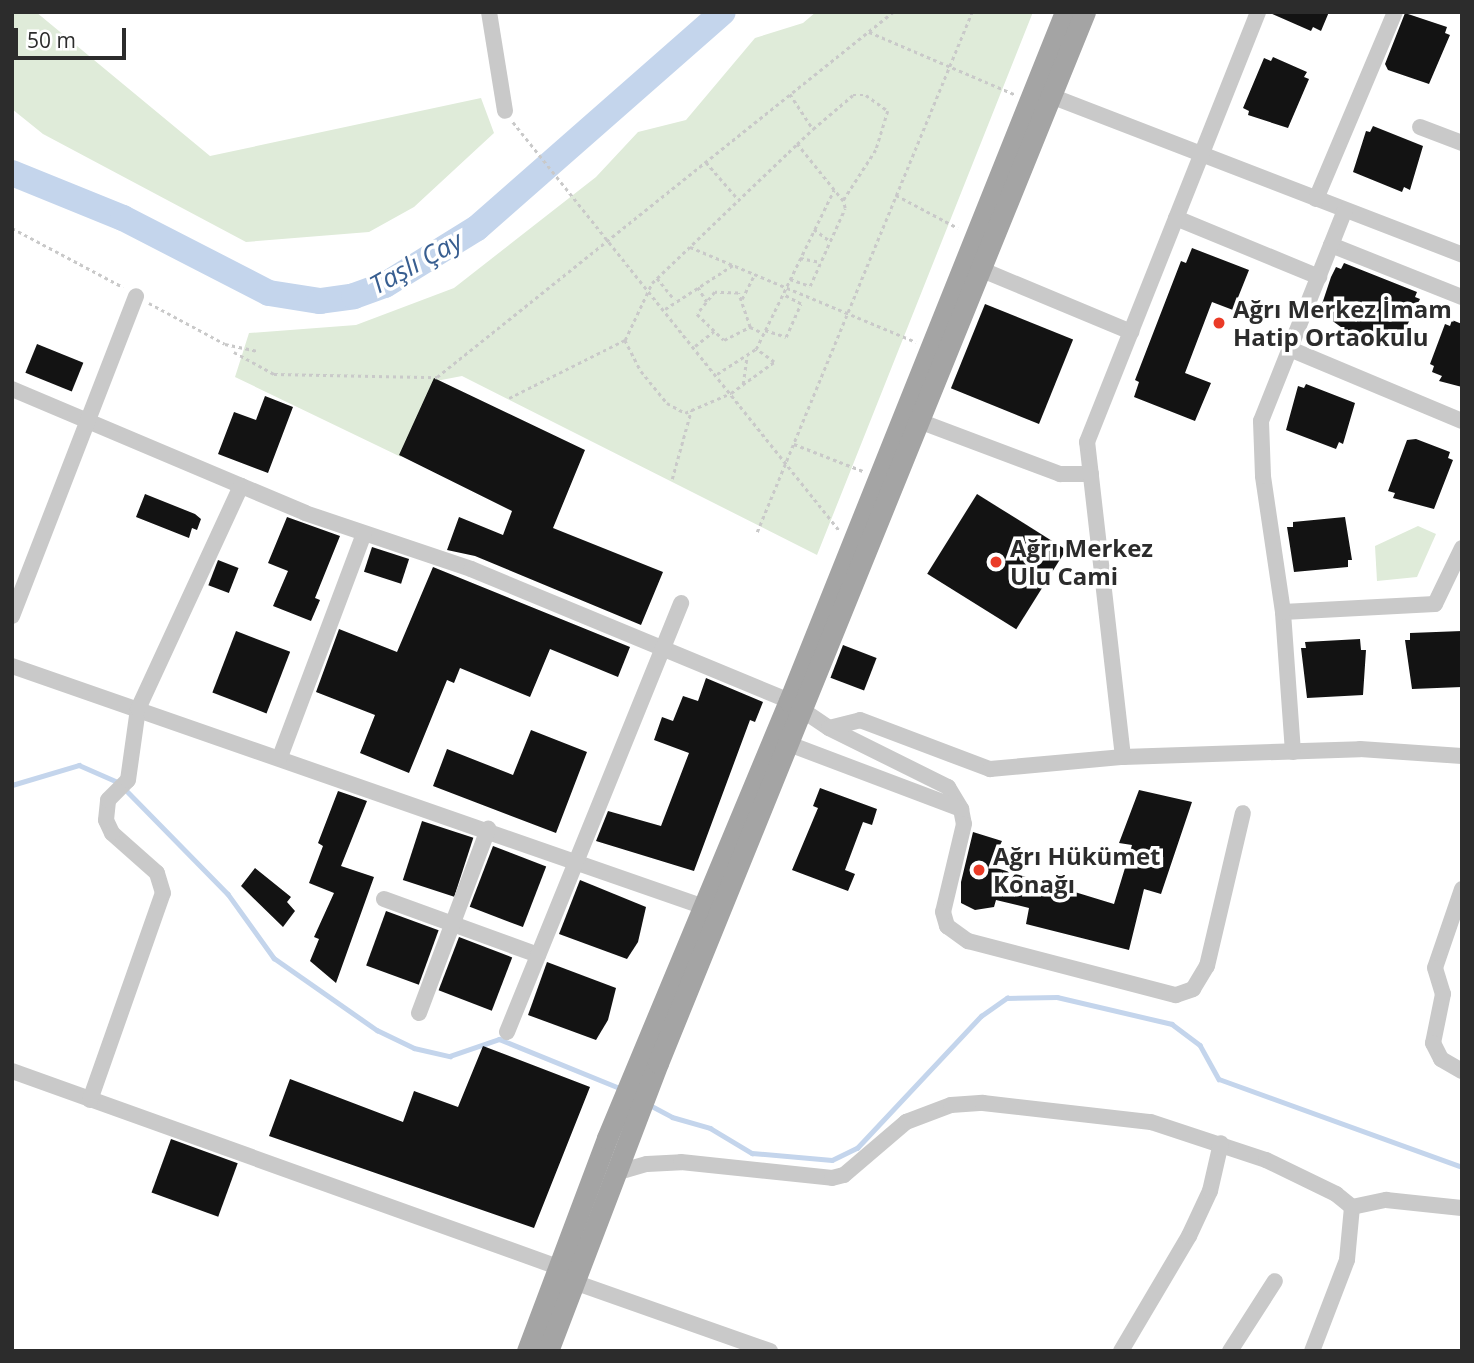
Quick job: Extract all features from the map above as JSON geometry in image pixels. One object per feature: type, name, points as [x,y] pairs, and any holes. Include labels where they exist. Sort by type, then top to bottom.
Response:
[{"type":"main road","points":[[527,1351],[558,1267],[616,1143],[649,1061],[789,744],[797,704],[851,546],[1065,12]]},
{"type":"main road","points":[[649,1061],[704,907],[797,704],[919,421],[1085,12]]},
{"type":"main road","points":[[548,1351],[615,1173],[616,1143]]},
{"type":"street","points":[[489,12],[509,116]]},
{"type":"street","points":[[1123,757],[1087,442],[1258,12]]},
{"type":"street","points":[[1316,199],[1395,12]]},
{"type":"street","points":[[1051,96],[1462,255]]},
{"type":"street","points":[[1420,127],[1462,143]]},
{"type":"street","points":[[1293,752],[1283,612],[1263,475],[1261,421],[1345,210]]},
{"type":"street","points":[[1176,218],[1319,277]]},
{"type":"street","points":[[1331,245],[1462,297]]},
{"type":"street","points":[[980,269],[1131,332]]},
{"type":"street","points":[[12,616],[136,296]]},
{"type":"street","points":[[1290,349],[1462,421]]},
{"type":"street","points":[[12,389],[241,486],[364,534],[471,569],[662,652],[797,704],[829,728],[948,787],[961,809],[964,824],[943,912],[947,926],[968,941],[1176,995],[1193,989],[1207,966],[1244,813]]},
{"type":"street","points":[[919,421],[1060,474],[1091,474]]},
{"type":"street","points":[[90,1100],[163,893],[157,873],[112,833],[106,820],[108,800],[128,780],[138,709],[241,486]]},
{"type":"street","points":[[280,757],[364,534]]},
{"type":"street","points":[[1283,612],[1435,604],[1462,548]]},
{"type":"street","points":[[507,1032],[681,603]]},
{"type":"street","points":[[12,666],[488,829],[704,907]]},
{"type":"street","points":[[829,728],[860,720],[990,769],[1123,757],[1360,749],[1462,756]]},
{"type":"street","points":[[789,744],[961,809]]},
{"type":"street","points":[[419,1013],[488,829]]},
{"type":"street","points":[[1462,889],[1437,955],[1435,968],[1443,995],[1433,1043],[1441,1059],[1462,1071]]},
{"type":"street","points":[[384,899],[538,954]]},
{"type":"street","points":[[12,1072],[318,1178],[558,1267]]},
{"type":"street","points":[[615,1173],[647,1164],[681,1162],[832,1178],[844,1175],[914,1118],[951,1105],[983,1103],[1134,1118],[1221,1143],[1336,1194],[1352,1208]]},
{"type":"street","points":[[1121,1351],[1189,1236],[1210,1191],[1221,1143]]},
{"type":"street","points":[[1352,1208],[1386,1200],[1462,1208]]},
{"type":"street","points":[[1312,1351],[1347,1260],[1352,1208]]},
{"type":"street","points":[[1230,1351],[1275,1281]]},
{"type":"street","points":[[574,1282],[770,1351]]},
{"type":"path","points":[[234,352],[274,374],[437,377],[893,12]]},
{"type":"path","points":[[757,533],[972,12]]},
{"type":"path","points":[[869,32],[1030,101]]},
{"type":"path","points":[[790,94],[813,129]]},
{"type":"path","points":[[509,398],[625,340],[648,288],[657,278],[813,129],[853,95],[866,95],[888,111],[876,150],[843,201]]},
{"type":"path","points":[[509,116],[695,346],[851,546]]},
{"type":"path","points":[[790,279],[810,286],[845,208],[843,201],[797,144]]},
{"type":"path","points":[[706,162],[738,200]]},
{"type":"path","points":[[717,374],[756,349],[834,190]]},
{"type":"path","points":[[896,195],[975,237]]},
{"type":"path","points":[[814,229],[830,241]]},
{"type":"path","points":[[690,247],[931,348]]},
{"type":"path","points":[[800,257],[821,262]]},
{"type":"path","points":[[665,309],[733,265]]},
{"type":"path","points":[[741,301],[755,274]]},
{"type":"path","points":[[657,278],[676,301]]},
{"type":"path","points":[[698,287],[708,302]]},
{"type":"path","points":[[750,327],[738,293],[715,292],[697,314],[724,340],[750,327],[786,337],[801,304],[783,294]]},
{"type":"path","points":[[695,346],[714,330]]},
{"type":"path","points":[[625,340],[641,371],[667,403],[685,413],[732,393],[774,362],[756,349]]},
{"type":"path","points":[[743,384],[747,355]]},
{"type":"path","points":[[672,479],[691,411]]},
{"type":"path","points":[[794,443],[879,477]]},
{"type":"green space","points":[[12,12],[36,12],[210,156],[481,98],[494,133],[414,207],[369,232],[246,242],[43,134],[12,109]]},
{"type":"green space","points":[[816,12],[1033,12],[817,555],[462,376],[436,381],[401,457],[235,377],[249,333],[356,325],[454,288],[596,177],[638,132],[686,120],[755,38],[803,23]]},
{"type":"green space","points":[[1418,526],[1436,534],[1417,577],[1377,581],[1375,546]]},
{"type":"building","points":[[1268,12],[1329,12],[1321,31],[1313,27],[1311,31]]},
{"type":"building","points":[[1405,13],[1447,27],[1445,33],[1450,35],[1429,84],[1388,70],[1385,64]]},
{"type":"building","points":[[1273,57],[1307,72],[1304,77],[1309,79],[1288,128],[1248,115],[1249,111],[1243,108],[1264,58],[1271,61]]},
{"type":"building","points":[[1373,126],[1423,146],[1410,190],[1404,187],[1402,192],[1353,172],[1366,131],[1370,132]]},
{"type":"building","points":[[1192,248],[1249,270],[1233,310],[1212,302],[1185,373],[1211,383],[1195,421],[1134,397],[1139,382],[1135,380],[1181,261],[1186,263]]},
{"type":"building","points":[[1344,263],[1417,292],[1415,297],[1420,299],[1398,344],[1385,338],[1383,344],[1345,330],[1323,314],[1326,309],[1321,307],[1331,277],[1336,267],[1341,269]]},
{"type":"building","points":[[985,304],[1073,340],[1039,424],[951,388]]},
{"type":"building","points":[[1452,320],[1462,324],[1462,387],[1439,381],[1442,376],[1432,372],[1434,366],[1430,364],[1445,324],[1450,326]]},
{"type":"building","points":[[37,344],[83,363],[72,391],[25,373]]},
{"type":"building","points":[[434,378],[585,450],[553,528],[663,572],[641,625],[475,556],[447,550],[459,517],[503,535],[512,511],[399,455]]},
{"type":"building","points":[[1306,384],[1355,403],[1343,444],[1339,442],[1336,449],[1286,430],[1298,386],[1304,388]]},
{"type":"building","points":[[265,396],[293,407],[268,473],[218,454],[234,412],[256,420]]},
{"type":"building","points":[[1416,439],[1450,452],[1448,458],[1453,460],[1434,509],[1393,498],[1395,493],[1388,491],[1407,440]]},
{"type":"building","points":[[145,494],[195,514],[201,519],[197,530],[192,528],[189,538],[136,517]]},
{"type":"building","name":"Ağrı Merkez Ulu Cami","points":[[977,494],[1066,550],[1016,629],[927,574]]},
{"type":"building","points":[[287,517],[340,536],[315,598],[320,600],[311,621],[273,606],[288,571],[268,563]]},
{"type":"building","points":[[1345,517],[1352,560],[1348,560],[1348,567],[1294,572],[1287,527],[1293,527],[1293,522]]},
{"type":"building","points":[[372,547],[409,559],[401,584],[364,572]]},
{"type":"building","points":[[218,560],[239,568],[229,593],[208,585]]},
{"type":"building","points":[[433,567],[630,647],[618,677],[550,649],[530,697],[460,668],[454,683],[447,680],[409,773],[360,753],[375,715],[316,692],[339,629],[397,652]]},
{"type":"building","points":[[236,631],[290,652],[266,713],[212,693]]},
{"type":"building","points":[[1462,631],[1462,687],[1412,689],[1405,640],[1410,640],[1410,633]]},
{"type":"building","points":[[1360,639],[1361,650],[1366,650],[1363,695],[1307,698],[1301,648],[1306,648],[1305,642]]},
{"type":"building","points":[[843,645],[877,658],[864,691],[830,678]]},
{"type":"building","points":[[706,678],[763,702],[755,722],[750,720],[694,871],[596,841],[608,811],[661,826],[689,753],[654,740],[662,717],[673,721],[683,696],[698,701]]},
{"type":"building","points":[[531,730],[587,752],[556,833],[433,786],[447,749],[513,775]]},
{"type":"building","points":[[820,788],[877,809],[872,825],[863,822],[845,870],[855,874],[848,891],[792,870],[818,808],[813,806]]},
{"type":"building","name":"Ağrı Hükümet Konağı","points":[[1139,790],[1192,802],[1161,894],[1144,889],[1129,950],[1026,924],[1029,908],[996,900],[994,907],[975,910],[961,903],[961,882],[973,832],[1002,841],[990,866],[1114,904],[1132,845],[1119,843]]},
{"type":"building","points":[[338,791],[367,801],[341,866],[374,877],[336,983],[310,961],[319,939],[314,937],[334,893],[309,883],[323,846],[318,843]]},
{"type":"building","points":[[422,821],[473,838],[454,897],[403,880]]},
{"type":"building","points":[[493,846],[546,866],[523,927],[470,907]]},
{"type":"building","points":[[255,868],[291,897],[287,902],[295,911],[283,927],[241,886]]},
{"type":"building","points":[[580,880],[646,907],[638,942],[627,959],[559,934]]},
{"type":"building","points":[[386,911],[439,930],[419,985],[366,966]]},
{"type":"building","points":[[459,937],[512,957],[492,1011],[439,990]]},
{"type":"building","points":[[547,962],[616,988],[608,1020],[596,1040],[528,1015]]},
{"type":"building","points":[[483,1046],[590,1087],[534,1228],[269,1136],[290,1079],[403,1122],[414,1091],[458,1107]]},
{"type":"building","points":[[171,1139],[238,1163],[218,1217],[152,1193]]},
{"type":"waterway","name":"Taşlı Çay","points":[[12,173],[123,218],[269,293],[320,301],[354,296],[385,285],[477,228],[723,12]]},
{"type":"waterway","points":[[12,785],[79,765],[120,783]]},
{"type":"waterway","points":[[126,790],[228,894],[274,958],[377,1030],[414,1048],[450,1056],[499,1039],[622,1089]]},
{"type":"waterway","points":[[648,1104],[672,1117],[710,1128],[752,1153],[832,1160],[857,1148],[981,1016],[1007,998],[1057,997],[1172,1024],[1200,1045],[1219,1079],[1462,1167]]},
{"type":"place","name":"Ağrı Merkez İmam Hatip Ortaokulu","points":[[1219,323]]},
{"type":"place","name":"Ağrı Merkez Ulu Cami","points":[[996,562]]},
{"type":"place","name":"Ağrı Hükümet Konağı","points":[[979,870]]}]
